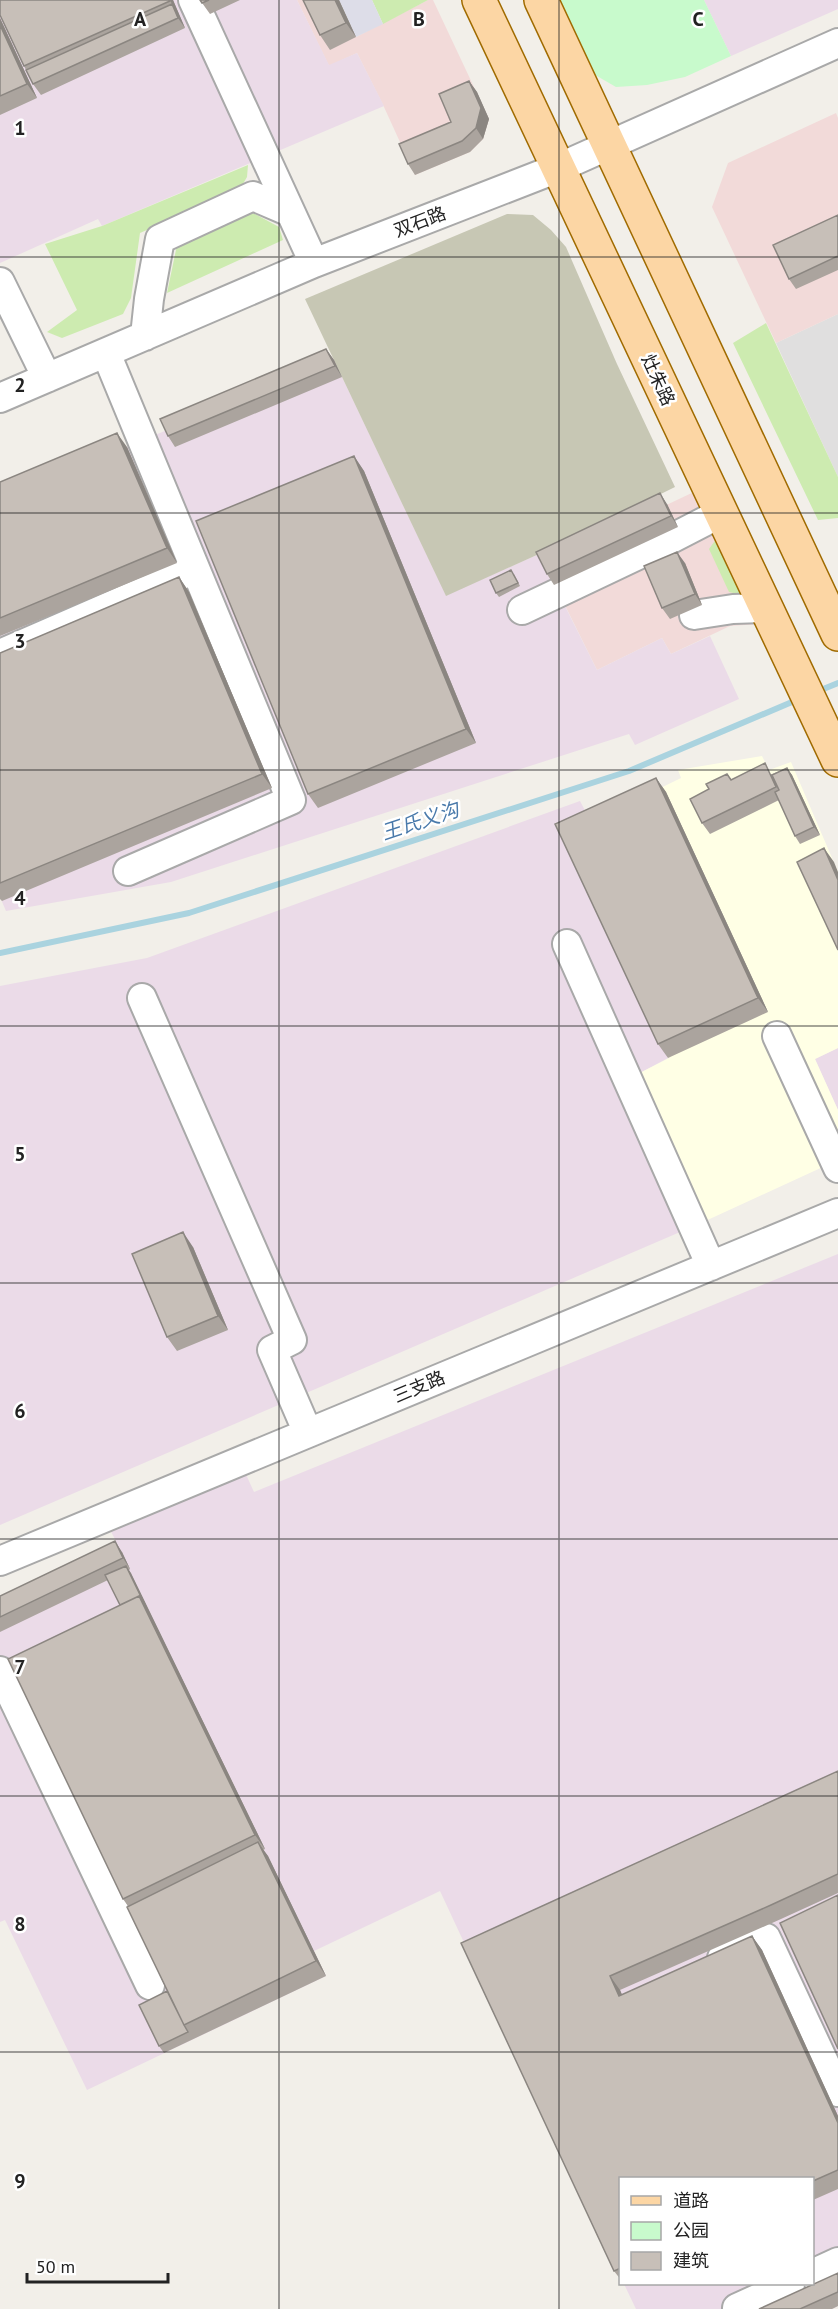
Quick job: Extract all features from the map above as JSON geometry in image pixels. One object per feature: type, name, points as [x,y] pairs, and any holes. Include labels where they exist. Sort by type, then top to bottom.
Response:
[{"type":"main road","name":"灶朱路","points":[[478,0],[836,757]]},
{"type":"main road","points":[[542,0],[838,634]]},
{"type":"street","points":[[193,0],[314,263]]},
{"type":"street","name":"双石路","points":[[0,398],[314,263],[558,168],[838,43]]},
{"type":"street","points":[[145,336],[160,239],[253,196],[290,212]]},
{"type":"street","points":[[0,282],[47,378]]},
{"type":"street","points":[[106,353],[291,800],[128,871]]},
{"type":"street","points":[[522,610],[721,513]]},
{"type":"street","points":[[0,654],[195,569]]},
{"type":"street","points":[[694,615],[733,609],[765,608]]},
{"type":"street","points":[[567,944],[711,1266]]},
{"type":"street","points":[[142,998],[292,1340],[272,1350],[308,1433]]},
{"type":"street","points":[[777,1036],[838,1168]]},
{"type":"street","name":"三支路","points":[[0,1561],[838,1213]]},
{"type":"street","points":[[0,1671],[150,1985]]},
{"type":"street","points":[[701,1967],[766,1938],[838,2092]]},
{"type":"street","points":[[814,2274],[838,2262]]},
{"type":"street","points":[[736,2308],[786,2285]]},
{"type":"shaded area","points":[[0,0],[297,0],[329,65],[357,53],[384,106],[102,226],[98,219],[0,263]]},
{"type":"shaded area","points":[[297,0],[338,0],[356,37],[428,0],[433,0],[489,119],[483,139],[470,152],[415,175],[357,53],[329,66]]},
{"type":"shaded area","points":[[339,0],[372,0],[383,24],[356,37]]},
{"type":"shaded area","points":[[704,0],[838,0],[838,9],[731,56]]},
{"type":"shaded area","points":[[836,113],[838,118],[838,314],[776,343],[712,207],[728,163]]},
{"type":"shaded area","points":[[507,214],[533,215],[566,247],[617,364],[675,487],[539,554],[446,596],[305,299]]},
{"type":"shaded area","points":[[838,314],[838,477],[776,343]]},
{"type":"shaded area","points":[[334,360],[446,595],[539,554],[597,670],[662,638],[671,654],[710,636],[739,699],[635,745],[629,734],[171,882],[6,911],[0,897],[0,500]]},
{"type":"shaded area","points":[[698,490],[760,624],[730,626],[671,654],[662,638],[597,670],[544,563]]},
{"type":"shaded area","points":[[762,756],[769,770],[791,762],[838,872],[838,1048],[815,1059],[838,1110],[838,1160],[701,1223],[634,1076],[671,1057],[668,1058],[591,822],[681,778],[678,770]]},
{"type":"shaded area","points":[[580,801],[591,822],[565,839],[668,1058],[634,1076],[701,1223],[0,1525],[0,986],[147,958]]},
{"type":"shaded area","points":[[838,1048],[838,1110],[815,1059]]},
{"type":"shaded area","points":[[838,1254],[838,2306],[832,2309],[636,2309],[624,2285],[814,2285],[814,2177],[619,2177],[619,2275],[440,1891],[314,1951],[326,1976],[87,2090],[5,1920],[0,1922],[0,1596],[116,1541],[109,1528],[243,1468],[254,1492]]},
{"type":"green space","points":[[372,0],[428,0],[383,24]]},
{"type":"green space","points":[[557,0],[704,0],[731,56],[685,77],[647,85],[616,87],[590,72]]},
{"type":"green space","points":[[248,165],[247,177],[240,189],[140,233],[131,298],[123,314],[62,338],[47,332],[77,310],[45,244],[102,226]]},
{"type":"green space","points":[[251,212],[279,227],[283,240],[167,293],[177,245]]},
{"type":"green space","points":[[766,323],[838,477],[838,518],[818,520],[733,343]]},
{"type":"green space","points":[[719,535],[747,596],[729,592],[709,549]]},
{"type":"building","points":[[0,0],[170,1],[24,66],[0,15]]},
{"type":"building","points":[[303,0],[335,0],[346,23],[320,35]]},
{"type":"building","points":[[172,4],[178,18],[33,84],[26,70]]},
{"type":"building","points":[[0,25],[27,84],[0,96]]},
{"type":"building","points":[[469,81],[481,108],[476,128],[462,141],[408,164],[399,144],[451,122],[439,94]]},
{"type":"building","points":[[838,215],[838,256],[789,279],[773,245]]},
{"type":"building","points":[[326,349],[335,366],[168,436],[160,419]]},
{"type":"building","points":[[117,433],[167,548],[0,618],[0,482]]},
{"type":"building","points":[[354,456],[466,729],[308,794],[196,521]]},
{"type":"building","points":[[660,493],[671,516],[547,574],[536,552]]},
{"type":"building","points":[[677,552],[695,594],[662,608],[644,566]]},
{"type":"building","points":[[511,570],[518,583],[496,593],[490,580]]},
{"type":"building","points":[[179,577],[262,774],[0,883],[0,653]]},
{"type":"building","points":[[765,763],[776,787],[702,823],[690,799],[709,789],[706,784],[727,774],[731,780]]},
{"type":"building","points":[[787,768],[814,827],[795,836],[775,792],[779,790],[772,775]]},
{"type":"building","points":[[656,778],[758,998],[658,1044],[555,824]]},
{"type":"building","points":[[824,848],[838,880],[838,950],[797,862]]},
{"type":"building","points":[[183,1232],[218,1316],[167,1337],[132,1254]]},
{"type":"building","points":[[115,1541],[123,1558],[0,1617],[0,1596]]},
{"type":"building","points":[[126,1566],[144,1603],[139,1596],[120,1605],[105,1575]]},
{"type":"building","points":[[139,1596],[255,1835],[123,1899],[8,1659]]},
{"type":"building","points":[[838,1771],[838,1874],[610,1976],[619,1996],[752,1936],[838,2123],[838,2170],[814,2181],[814,2177],[619,2177],[619,2269],[614,2271],[461,1943]]},
{"type":"building","points":[[258,1842],[316,1961],[184,2025],[127,1907]]},
{"type":"building","points":[[838,1895],[838,2049],[780,1923]]},
{"type":"building","points":[[167,1991],[188,2032],[159,2046],[139,2005]]},
{"type":"building","points":[[838,2273],[838,2292],[800,2309],[759,2309],[814,2285]]},
{"type":"waterway","name":"王氏义沟","points":[[816,692],[838,683]]},
{"type":"waterway","name":"王氏义沟","points":[[0,953],[189,913],[629,771],[799,699]]}]
